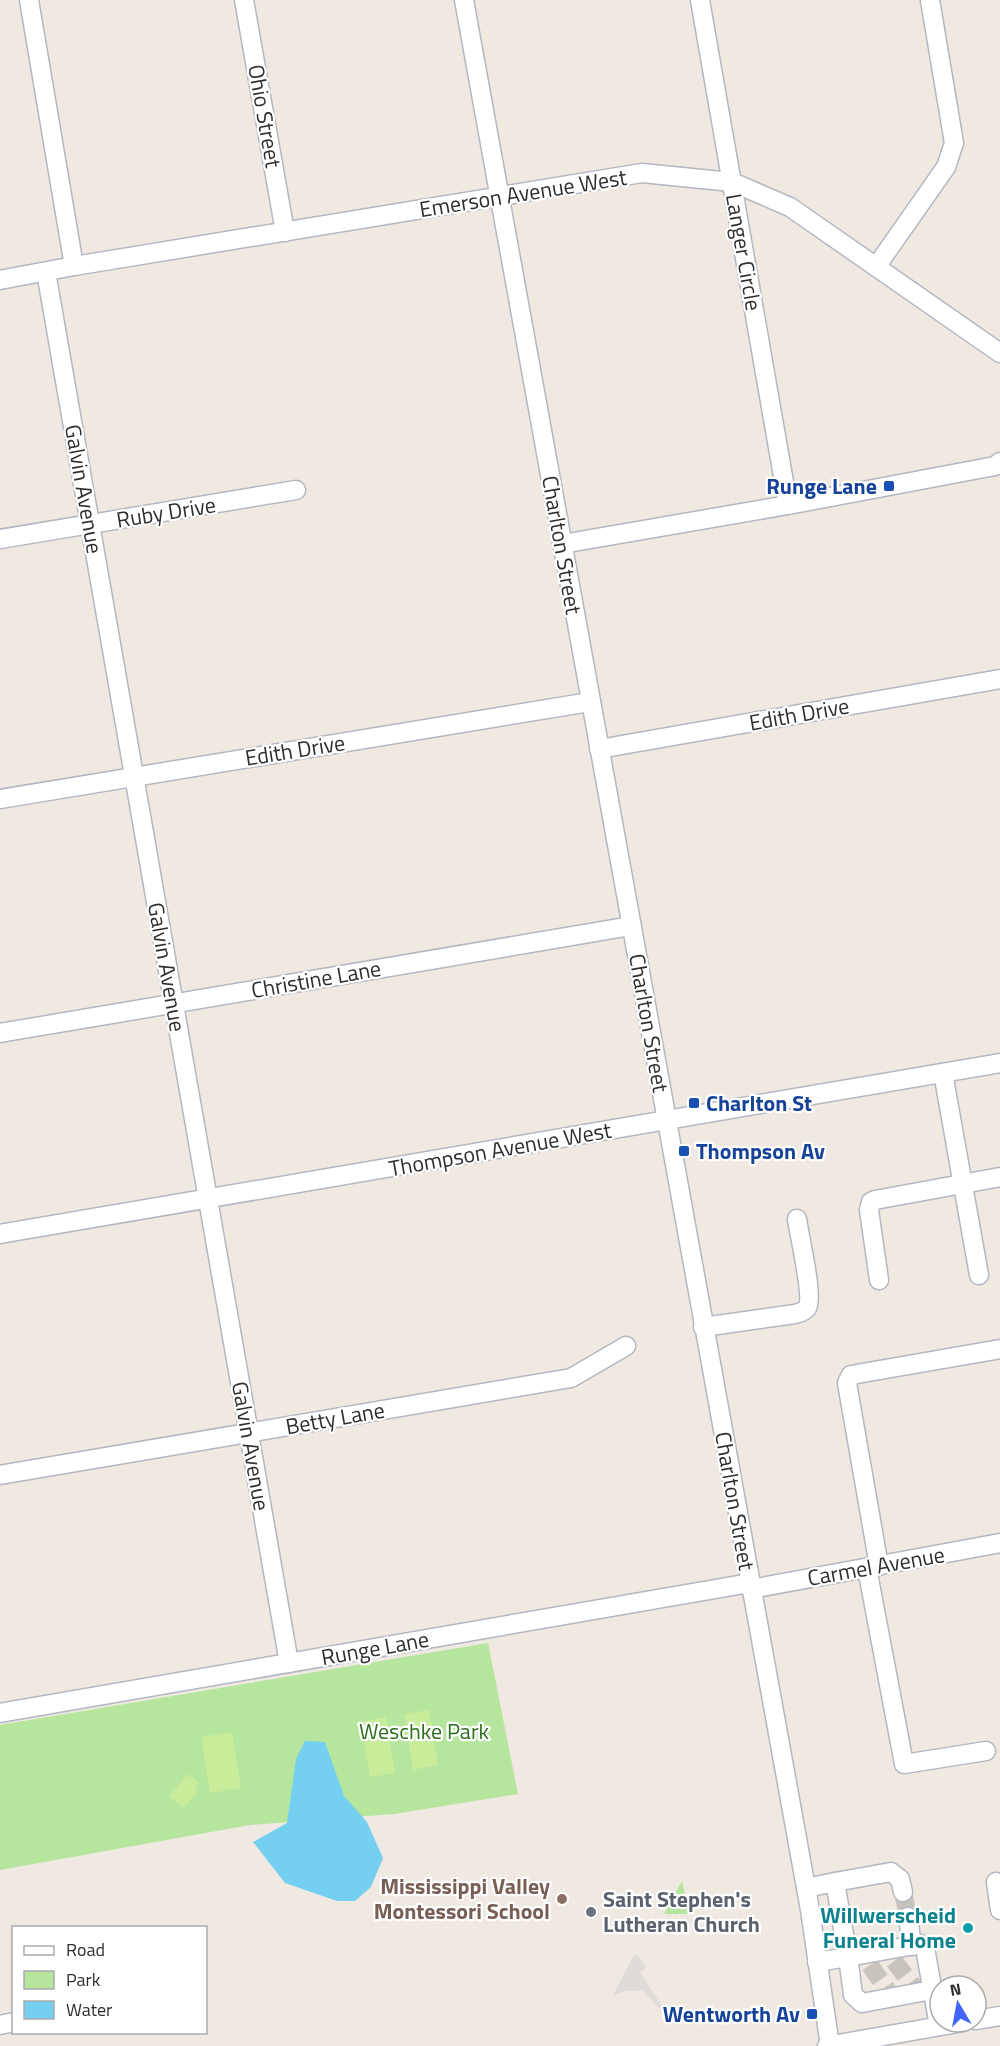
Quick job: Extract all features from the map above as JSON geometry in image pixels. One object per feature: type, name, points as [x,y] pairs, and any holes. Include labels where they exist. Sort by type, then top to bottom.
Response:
[{"type":"street","points":[[29,0],[74,266]]},
{"type":"street","name":"Ohio Street","points":[[244,0],[285,232]]},
{"type":"street","name":"Charlton Street","points":[[464,0],[806,1887],[829,2046]]},
{"type":"street","name":"Langer Circle","points":[[700,0],[788,505]]},
{"type":"street","points":[[876,267],[946,167],[954,143],[930,0]]},
{"type":"street","name":"Emerson Avenue West","points":[[0,279],[642,173],[732,182],[790,207],[1000,353]]},
{"type":"street","name":"Galvin Avenue","points":[[46,272],[289,1663]]},
{"type":"street","points":[[562,544],[788,505],[994,466],[1000,462]]},
{"type":"street","name":"Ruby Drive","points":[[0,539],[296,490]]},
{"type":"street","name":"Edith Drive","points":[[599,749],[1000,679]]},
{"type":"street","name":"Edith Drive","points":[[0,799],[590,702]]},
{"type":"street","name":"Christine Lane","points":[[0,1033],[631,926]]},
{"type":"street","name":"Thompson Avenue West","points":[[0,1234],[1000,1063]]},
{"type":"street","points":[[943,1072],[979,1275]]},
{"type":"street","points":[[879,1280],[869,1210],[871,1203],[876,1200],[1000,1177]]},
{"type":"street","points":[[703,1327],[795,1314],[806,1310],[809,1305],[809,1290],[797,1219]]},
{"type":"street","name":"Betty Lane","points":[[0,1475],[571,1378],[626,1346]]},
{"type":"street","points":[[986,1751],[904,1764],[846,1383],[850,1375],[1000,1349]]},
{"type":"street","name":"Carmel Avenue","points":[[751,1586],[1000,1544]]},
{"type":"street","name":"Runge Lane","points":[[0,1713],[751,1586]]},
{"type":"street","points":[[806,1887],[891,1872],[900,1879],[903,1892]]},
{"type":"street","points":[[835,1882],[861,1959],[853,1995],[862,2003],[921,1990]]},
{"type":"street","points":[[996,1882],[1000,1910]]},
{"type":"street","points":[[908,1917],[912,1946]]},
{"type":"street","points":[[817,1962],[890,1956],[920,1944],[925,1948],[921,1990],[928,2004]]},
{"type":"street","points":[[829,2046],[928,2028]]},
{"type":"green space","name":"Weschke Park","points":[[488,1643],[518,1794],[394,1814],[250,1825],[0,1870],[0,1725]]},
{"type":"green space","points":[[429,1710],[438,1765],[413,1770],[404,1714]]},
{"type":"green space","points":[[386,1717],[395,1773],[370,1777],[360,1722]]},
{"type":"green space","points":[[232,1732],[241,1788],[210,1793],[201,1737]]},
{"type":"green space","points":[[188,1774],[199,1782],[195,1788],[198,1791],[184,1808],[169,1797]]},
{"type":"green space","points":[[682,1881],[689,1914],[664,1914]]},
{"type":"shaded area","points":[[634,1955],[639,1957],[646,1968],[640,1972],[663,2008],[659,2008],[643,1991],[626,1991],[613,1995]]},
{"type":"water","points":[[305,1741],[325,1742],[344,1796],[367,1822],[383,1858],[371,1887],[355,1901],[337,1901],[285,1883],[253,1842],[287,1823],[296,1759]]},
{"type":"tunnel","points":[[903,1892],[908,1917]]},
{"type":"tunnel","points":[[894,1961],[914,1987]]},
{"type":"tunnel","points":[[870,1965],[888,1991]]},
{"type":"place","name":"Runge Lane","points":[[889,486]]},
{"type":"place","name":"Charlton St","points":[[694,1103]]},
{"type":"place","name":"Thompson Av","points":[[684,1151]]},
{"type":"place","name":"Mississippi Valley Montessori School","points":[[562,1899]]},
{"type":"place","name":"Saint Stephen's Lutheran Church","points":[[591,1912]]},
{"type":"place","name":"Willwerscheid Funeral Home","points":[[968,1928]]},
{"type":"place","name":"Wentworth Av","points":[[812,2014]]}]
